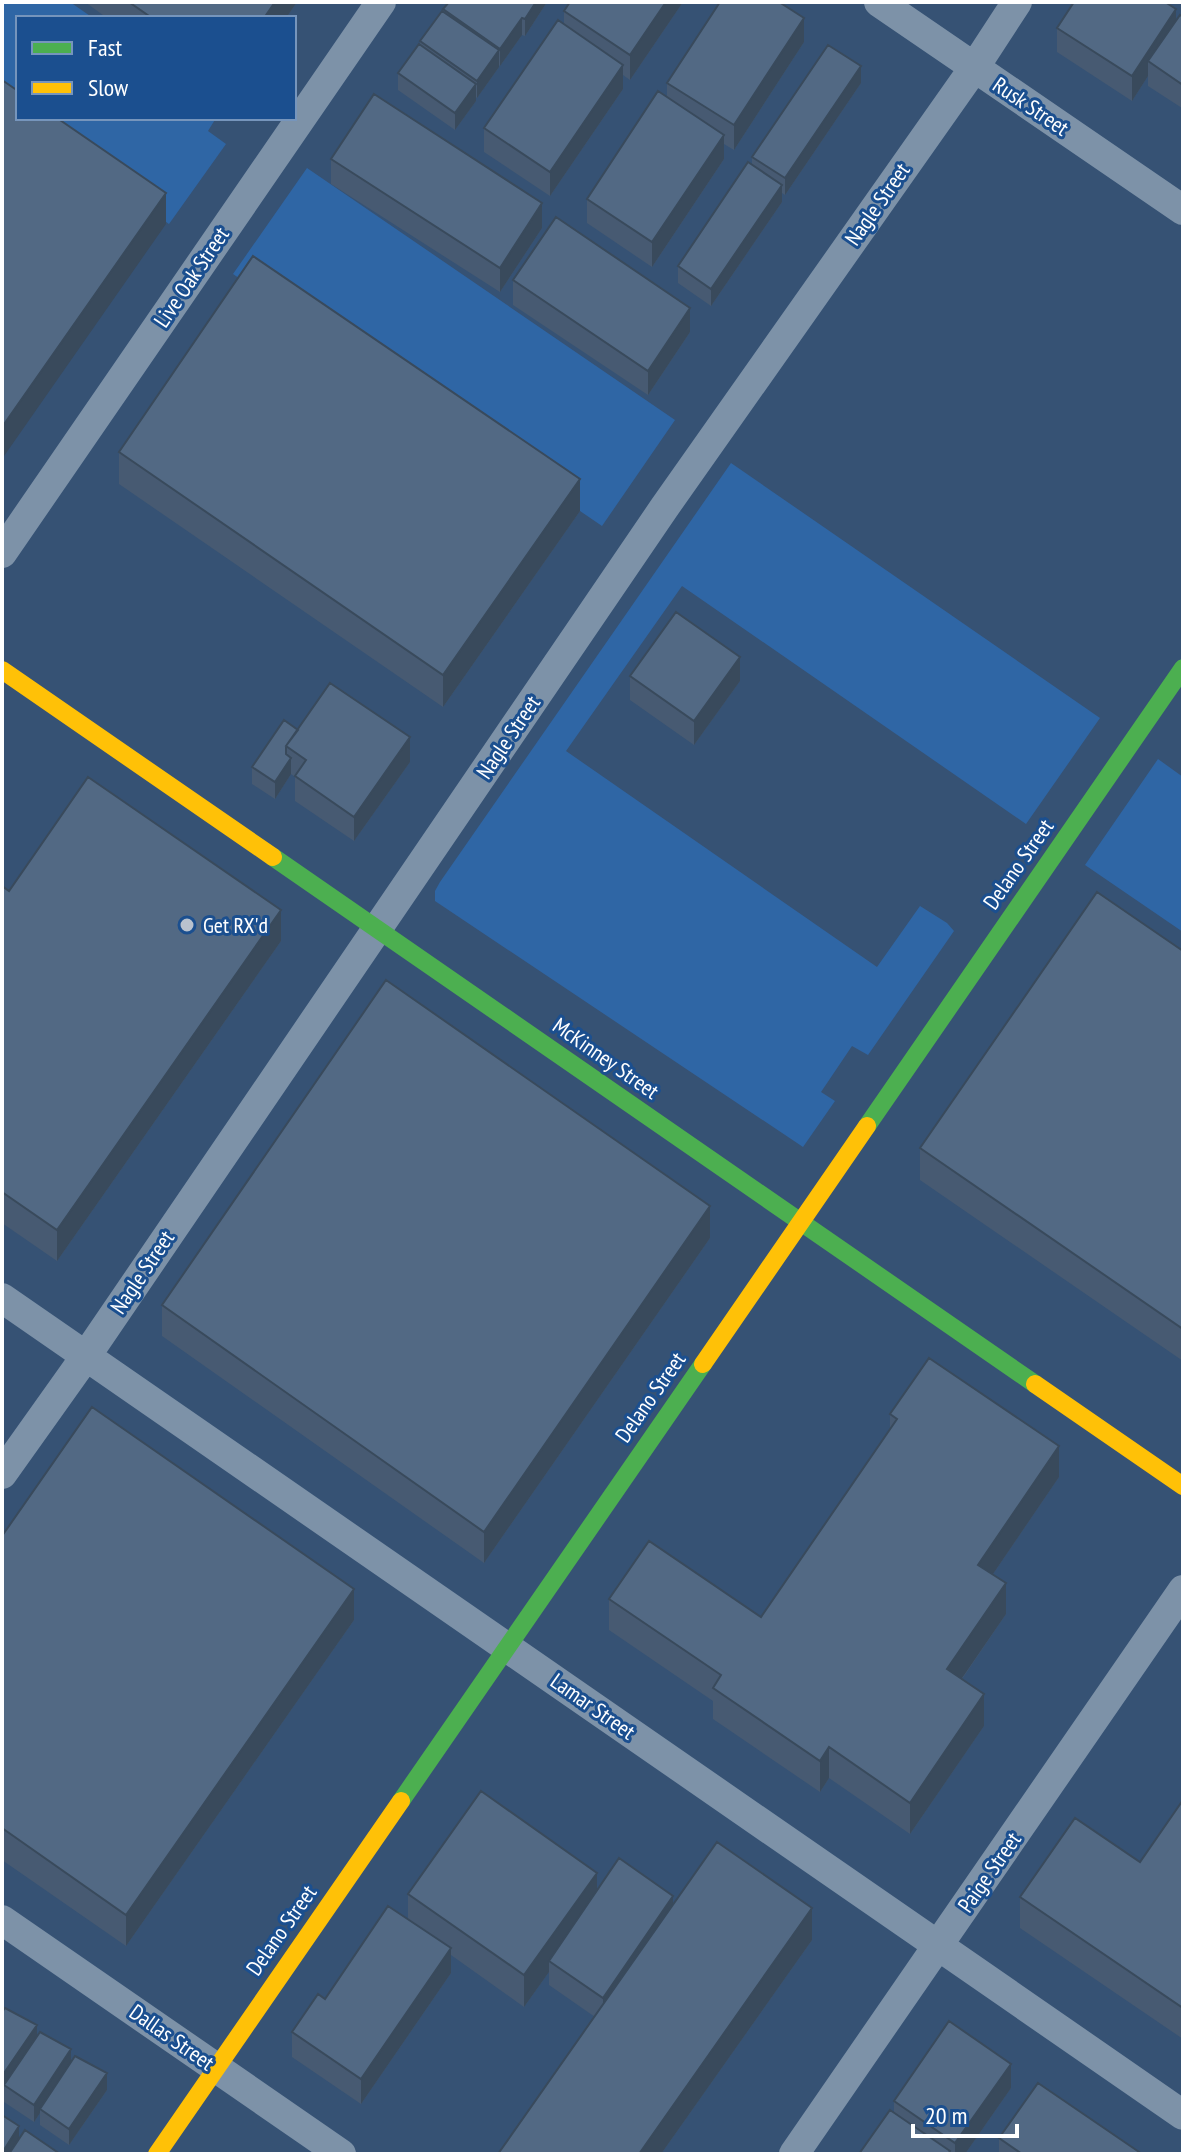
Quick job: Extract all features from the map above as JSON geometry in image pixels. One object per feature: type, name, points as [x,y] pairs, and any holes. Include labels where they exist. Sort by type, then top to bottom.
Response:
[{"type":"street","name":"Live Oak Street","points":[[2,553],[381,2]]},
{"type":"street","name":"Rusk Street","points":[[879,2],[1183,210]]},
{"type":"street","name":"Nagle Street","points":[[2,1474],[86,1356],[664,508],[974,68],[1017,2]]},
{"type":"street","name":"Delano Street","points":[[157,2154],[1183,668]]},
{"type":"street","name":"McKinney Street","points":[[2,670],[1183,1486]]},
{"type":"street","name":"Lamar Street","points":[[2,1298],[1183,2115]]},
{"type":"street","name":"Paige Street","points":[[794,2154],[1183,1590]]},
{"type":"street","name":"Dallas Street","points":[[2,1920],[341,2154]]},
{"type":"shaded area","points":[[2,2],[70,2],[90,16],[16,16],[16,116],[2,105]]},
{"type":"shaded area","points":[[23,120],[215,120],[208,131],[226,144],[169,224]]},
{"type":"shaded area","points":[[307,168],[675,420],[602,526],[233,274]]},
{"type":"shaded area","points":[[731,463],[1100,718],[1026,824],[682,586],[566,751],[877,967],[920,906],[954,931],[868,1055],[852,1046],[821,1092],[835,1101],[803,1147],[435,901],[435,891],[440,882]]},
{"type":"shaded area","points":[[1158,759],[1183,777],[1183,932],[1085,865]]},
{"type":"building","points":[[129,2],[275,2],[265,16],[149,16]]},
{"type":"building","points":[[449,2],[536,2],[500,49],[443,9]]},
{"type":"building","points":[[570,2],[666,2],[630,55],[564,11]]},
{"type":"building","points":[[720,2],[779,2],[804,18],[734,125],[667,83]]},
{"type":"building","points":[[1074,2],[1165,2],[1176,9],[1132,76],[1057,28]]},
{"type":"building","points":[[442,11],[499,50],[477,81],[420,41]]},
{"type":"building","points":[[1180,15],[1183,17],[1183,85],[1148,61]]},
{"type":"building","points":[[558,20],[623,65],[550,172],[484,128]]},
{"type":"building","points":[[419,44],[476,84],[455,113],[398,73]]},
{"type":"building","points":[[828,45],[861,66],[785,178],[752,157]]},
{"type":"building","points":[[2,80],[16,90],[16,120],[60,120],[166,193],[2,427]]},
{"type":"building","points":[[658,91],[724,135],[652,242],[587,199]]},
{"type":"building","points":[[374,94],[542,203],[500,268],[331,159]]},
{"type":"building","points":[[748,162],[782,185],[711,289],[678,266]]},
{"type":"building","points":[[556,217],[690,308],[648,371],[513,280]]},
{"type":"building","points":[[253,256],[580,479],[443,675],[119,452]]},
{"type":"building","points":[[676,612],[740,657],[694,721],[630,676]]},
{"type":"building","points":[[330,683],[410,737],[354,817],[295,776],[306,760],[286,746]]},
{"type":"building","points":[[284,720],[298,730],[286,746],[286,754],[291,758],[275,782],[252,767]]},
{"type":"building","points":[[88,777],[281,910],[57,1230],[2,1192],[2,886],[9,891]]},
{"type":"building","points":[[1097,892],[1183,951],[1183,1329],[920,1148]]},
{"type":"building","points":[[386,980],[710,1206],[484,1532],[162,1305]]},
{"type":"building","points":[[929,1358],[1059,1446],[978,1565],[1006,1583],[947,1669],[984,1694],[910,1803],[829,1747],[820,1761],[713,1688],[721,1675],[609,1599],[649,1541],[761,1617],[897,1419],[890,1414]]},
{"type":"building","points":[[92,1407],[354,1589],[126,1915],[2,1828],[2,1536]]},
{"type":"building","points":[[481,1791],[597,1873],[524,1975],[408,1894]]},
{"type":"building","points":[[1183,1800],[1183,2008],[1020,1897],[1075,1818],[1140,1862]]},
{"type":"building","points":[[717,1842],[812,1908],[639,2154],[498,2154]]},
{"type":"building","points":[[619,1858],[673,1896],[603,1998],[549,1961]]},
{"type":"building","points":[[388,1906],[451,1948],[361,2079],[292,2032],[318,1994],[325,1999]]},
{"type":"building","points":[[5,2008],[37,2025],[2,2076],[2,2012]]},
{"type":"building","points":[[949,2021],[1011,2064],[955,2143],[894,2101]]},
{"type":"building","points":[[40,2032],[71,2049],[34,2105],[4,2085]]},
{"type":"building","points":[[75,2056],[107,2073],[69,2129],[40,2109]]},
{"type":"building","points":[[1038,2083],[1142,2154],[1022,2154],[999,2138]]},
{"type":"building","points":[[890,2110],[950,2151],[948,2154],[859,2154]]},
{"type":"building","points":[[2,2115],[19,2126],[2,2153]]},
{"type":"building","points":[[25,2130],[60,2154],[9,2154]]},
{"type":"traffic: fast","points":[[867,1126],[1183,668]]},
{"type":"traffic: fast","points":[[273,857],[1035,1384]]},
{"type":"traffic: fast","points":[[401,1801],[703,1364]]},
{"type":"traffic: slow","points":[[2,670],[273,857]]},
{"type":"traffic: slow","points":[[703,1364],[867,1126]]},
{"type":"traffic: slow","points":[[1035,1384],[1183,1486]]},
{"type":"traffic: slow","points":[[157,2154],[401,1801]]},
{"type":"place","name":"Get RX'd","points":[[187,925]]}]
